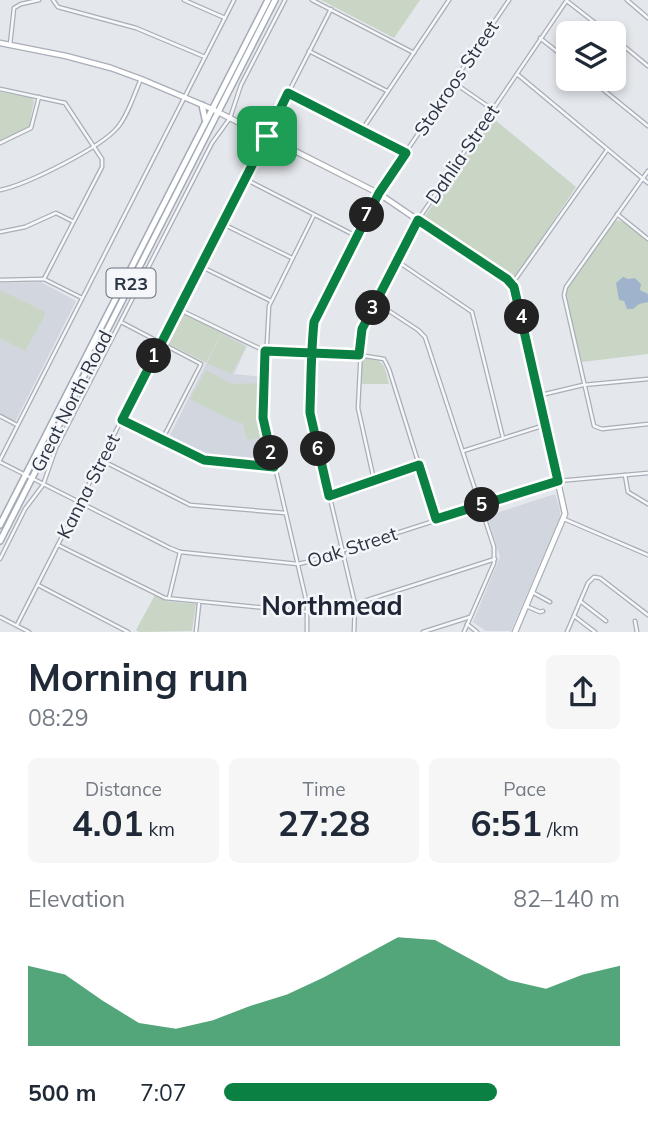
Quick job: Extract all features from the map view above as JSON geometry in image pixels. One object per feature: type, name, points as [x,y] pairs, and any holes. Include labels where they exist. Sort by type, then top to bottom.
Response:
[{"type":"main road","name":"Great North Road","points":[[0,525],[28,477],[146,247],[268,0]]},
{"type":"main road","name":"Great North Road","points":[[146,247],[204,126],[215,111],[275,0]]},
{"type":"main road","points":[[202,105],[204,126]]},
{"type":"main road","name":"Great North Road","points":[[0,541],[28,477]]},
{"type":"street","points":[[10,45],[14,8],[39,0]]},
{"type":"street","points":[[53,0],[58,7],[136,28],[205,57]]},
{"type":"street","points":[[184,0],[225,18]]},
{"type":"street","points":[[0,461],[234,0]]},
{"type":"street","points":[[0,559],[27,507],[43,485],[56,448],[212,143],[230,118],[241,85],[285,0]]},
{"type":"street","points":[[312,0],[414,53]]},
{"type":"street","points":[[362,130],[449,0]]},
{"type":"street","name":"Stokroos Street","points":[[354,632],[355,604],[310,413],[314,322],[379,193],[509,0]]},
{"type":"street","points":[[626,0],[648,18]]},
{"type":"street","points":[[568,1],[593,21]]},
{"type":"street","name":"Dahlia Street","points":[[374,480],[358,411],[362,329],[418,220],[540,38],[568,1]]},
{"type":"street","name":"Kanna Street","points":[[17,625],[331,9]]},
{"type":"street","points":[[540,38],[556,51]]},
{"type":"street","points":[[0,43],[66,56],[141,79],[230,118],[379,193],[512,284],[516,289],[564,519],[515,632]]},
{"type":"street","points":[[626,48],[648,65]]},
{"type":"street","points":[[309,51],[388,92]]},
{"type":"street","points":[[517,74],[648,183]]},
{"type":"street","points":[[0,190],[60,166],[117,129],[141,79]]},
{"type":"street","points":[[453,82],[492,110]]},
{"type":"street","points":[[0,89],[67,105],[102,158],[102,164],[44,279]]},
{"type":"street","points":[[605,91],[648,126]]},
{"type":"street","points":[[288,93],[406,153]]},
{"type":"street","points":[[0,143],[31,128],[39,97]]},
{"type":"street","points":[[512,284],[607,149]]},
{"type":"street","points":[[648,171],[565,289],[564,300],[592,423],[596,428],[648,424]]},
{"type":"street","points":[[245,179],[356,236]]},
{"type":"street","points":[[0,232],[25,227],[56,214],[74,221]]},
{"type":"street","points":[[617,214],[648,239]]},
{"type":"street","points":[[307,632],[308,612],[263,418],[265,351],[271,301],[314,215]]},
{"type":"street","points":[[222,223],[292,258]]},
{"type":"street","points":[[397,261],[470,310],[503,438]]},
{"type":"street","points":[[200,266],[271,301]]},
{"type":"street","points":[[0,279],[44,279],[82,298]]},
{"type":"street","points":[[376,302],[425,337],[494,547],[495,559],[464,632]]},
{"type":"street","points":[[178,309],[265,351],[379,357],[387,364],[436,519]]},
{"type":"street","points":[[121,322],[201,364],[162,440]]},
{"type":"street","points":[[539,395],[583,385],[648,379]]},
{"type":"street","points":[[0,416],[17,425]]},
{"type":"street","points":[[122,420],[207,461],[274,467]]},
{"type":"street","points":[[463,451],[545,425]]},
{"type":"street","points":[[101,460],[192,506],[285,513]]},
{"type":"street","name":"Oak Street","points":[[0,461],[180,552],[298,564],[558,481],[648,472]]},
{"type":"street","points":[[329,496],[419,465]]},
{"type":"street","points":[[625,475],[628,492],[648,504]]},
{"type":"street","points":[[564,519],[648,555]]},
{"type":"street","points":[[58,545],[169,598],[308,612]]},
{"type":"street","points":[[169,598],[180,552]]},
{"type":"street","points":[[355,604],[495,559]]},
{"type":"street","points":[[567,632],[588,583],[597,577],[648,615]]},
{"type":"street","points":[[38,585],[128,632]]},
{"type":"street","points":[[532,592],[550,602]]},
{"type":"street","points":[[580,601],[606,621]]},
{"type":"street","points":[[197,631],[199,602]]},
{"type":"street","points":[[526,606],[543,611]]},
{"type":"street","points":[[574,616],[595,632]]},
{"type":"street","points":[[0,617],[29,632]]},
{"type":"street","points":[[424,632],[470,617]]},
{"type":"street","points":[[635,621],[637,632]]},
{"type":"street","points":[[467,624],[477,632]]},
{"type":"shaded area","points":[[41,282],[76,301],[15,422],[0,414],[0,283]]},
{"type":"shaded area","points":[[222,332],[247,346],[234,374],[262,377],[260,419],[270,460],[267,463],[206,457],[168,439]]},
{"type":"shaded area","points":[[555,494],[560,518],[511,631],[486,631],[473,622],[500,557],[487,516]]},
{"type":"green space","points":[[321,0],[420,0],[394,38]]},
{"type":"green space","points":[[0,92],[32,98],[34,101],[29,127],[0,142]]},
{"type":"green space","points":[[493,118],[576,187],[516,277],[511,280],[423,219]]},
{"type":"green space","points":[[615,220],[624,222],[648,241],[648,354],[582,362],[566,299],[567,289]]},
{"type":"green space","points":[[0,290],[43,311],[45,315],[25,351],[0,338]]},
{"type":"green space","points":[[181,312],[222,332],[206,363],[167,343],[165,339]]},
{"type":"green space","points":[[222,334],[246,347],[231,374],[207,363]]},
{"type":"green space","points":[[365,358],[381,362],[389,384],[362,384],[362,361]]},
{"type":"green space","points":[[206,370],[232,384],[260,383],[259,419],[248,422],[260,420],[264,437],[247,440],[243,423],[190,399]]},
{"type":"green space","points":[[155,595],[166,601],[196,604],[192,631],[136,630]]},
{"type":"water","points":[[623,277],[635,278],[641,284],[640,290],[648,294],[648,302],[627,309],[624,301],[619,300],[616,283]]},
{"type":"district","name":"Northmead","points":[[332,605]]},
{"type":"route","points":[[267,136],[122,420],[199,459],[274,467],[263,418],[265,351],[312,354],[359,355],[362,329],[418,220],[507,279],[514,287],[558,481],[436,519],[419,465],[329,496],[310,413],[312,354],[312,338],[314,322],[379,193],[406,153],[288,93],[267,136]]}]
